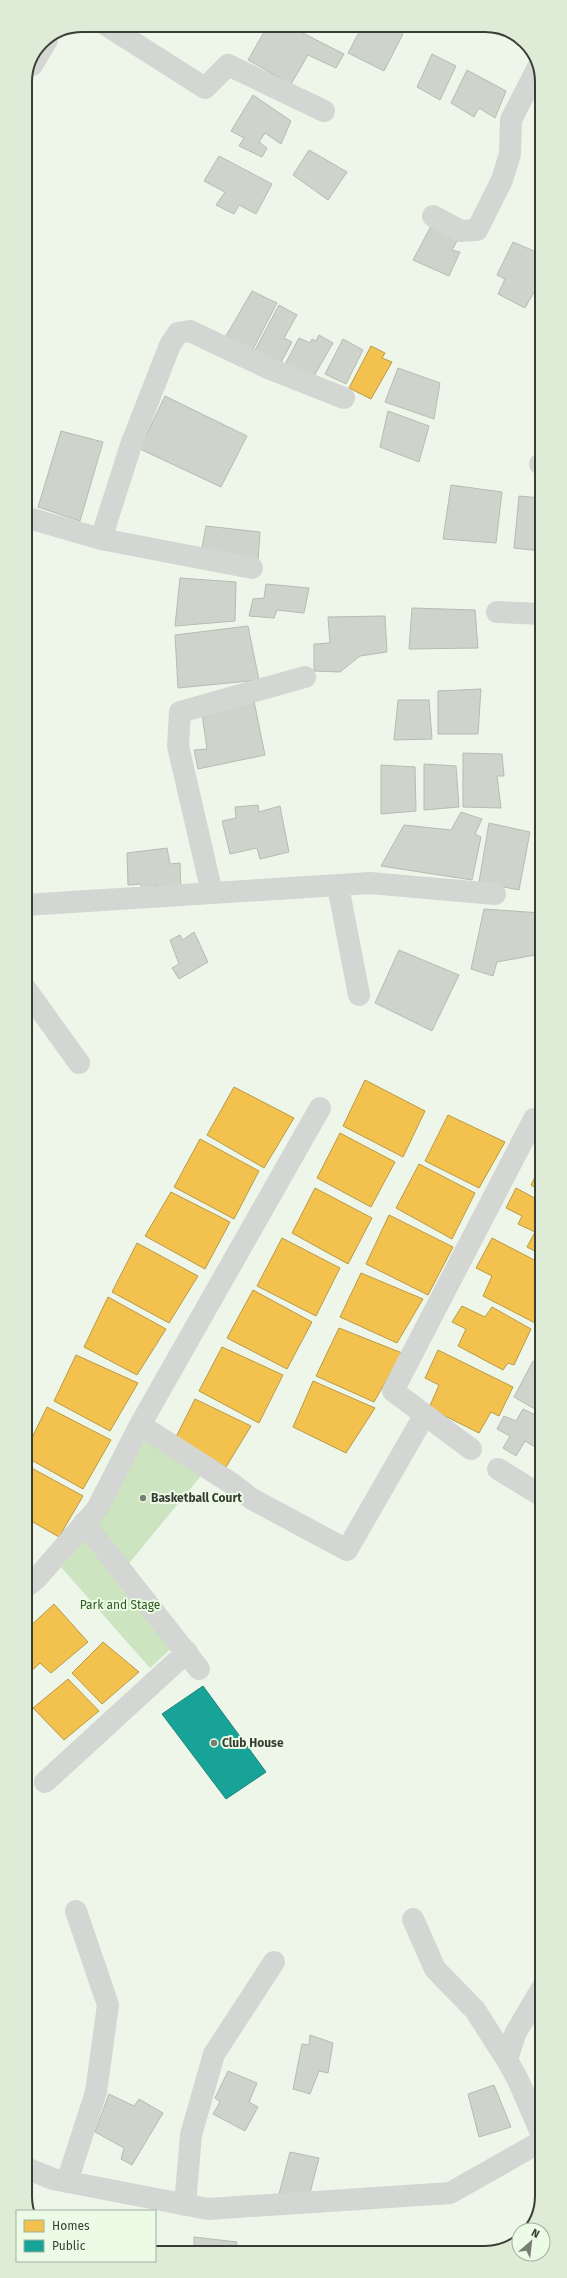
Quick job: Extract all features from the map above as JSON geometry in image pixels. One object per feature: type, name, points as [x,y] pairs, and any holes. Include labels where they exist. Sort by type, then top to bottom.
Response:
[{"type":"street","points":[[117,32],[205,88],[228,65],[324,111]]},
{"type":"street","points":[[433,216],[461,231],[477,230],[502,180],[510,154],[511,120],[534,74]]},
{"type":"street","points":[[100,540],[131,444],[170,345],[178,333],[190,331],[268,368],[344,398]]},
{"type":"street","points":[[32,519],[100,540],[252,568]]},
{"type":"street","points":[[497,612],[535,614]]},
{"type":"street","points":[[212,894],[178,746],[180,712],[305,677]]},
{"type":"street","points":[[32,905],[370,883],[495,894]]},
{"type":"street","points":[[338,886],[359,995]]},
{"type":"street","points":[[32,996],[79,1063]]},
{"type":"street","points":[[32,1582],[97,1508],[140,1425],[320,1108]]},
{"type":"street","points":[[471,1449],[393,1392],[534,1119]]},
{"type":"street","points":[[140,1425],[231,1483],[252,1500],[347,1550],[424,1416]]},
{"type":"street","points":[[498,1469],[535,1492]]},
{"type":"street","points":[[45,1782],[193,1661],[84,1523]]},
{"type":"street","points":[[68,2182],[96,2092],[108,2005],[76,1911]]},
{"type":"street","points":[[413,1918],[435,1969],[476,2010],[518,2080],[535,2119]]},
{"type":"street","points":[[185,2205],[191,2135],[214,2054],[274,1962]]},
{"type":"street","points":[[507,2060],[515,2034],[535,2000]]},
{"type":"street","points":[[32,2170],[53,2179],[208,2209],[450,2193],[535,2145]]},
{"type":"green space","name":"Basketball Court","points":[[140,1425],[204,1472],[126,1567],[91,1525]]},
{"type":"green space","name":"Park and Stage","points":[[84,1539],[176,1644],[150,1668],[60,1566]]},
{"type":"building: Homes","points":[[371,346],[385,353],[382,358],[392,362],[371,399],[349,388]]},
{"type":"building: Homes","points":[[365,1080],[425,1111],[403,1157],[343,1126]]},
{"type":"building: Homes","points":[[234,1087],[294,1118],[264,1168],[207,1135]]},
{"type":"building: Homes","points":[[448,1115],[505,1142],[479,1188],[425,1161]]},
{"type":"building: Homes","points":[[340,1133],[395,1162],[371,1207],[317,1178]]},
{"type":"building: Homes","points":[[200,1139],[259,1171],[234,1219],[174,1187]]},
{"type":"building: Homes","points":[[419,1164],[475,1193],[452,1239],[396,1208]]},
{"type":"building: Homes","points":[[535,1177],[535,1187],[531,1185]]},
{"type":"building: Homes","points":[[315,1188],[372,1218],[348,1264],[292,1233]]},
{"type":"building: Homes","points":[[516,1188],[535,1198],[535,1232],[518,1224],[522,1216],[506,1208]]},
{"type":"building: Homes","points":[[171,1192],[230,1222],[205,1269],[145,1236]]},
{"type":"building: Homes","points":[[389,1215],[453,1247],[428,1295],[366,1264]]},
{"type":"building: Homes","points":[[535,1232],[535,1251],[527,1247]]},
{"type":"building: Homes","points":[[282,1238],[340,1268],[316,1316],[257,1286]]},
{"type":"building: Homes","points":[[492,1238],[535,1260],[535,1323],[483,1296],[492,1276],[476,1268]]},
{"type":"building: Homes","points":[[137,1243],[198,1276],[169,1323],[112,1292]]},
{"type":"building: Homes","points":[[361,1273],[423,1299],[397,1343],[340,1317]]},
{"type":"building: Homes","points":[[253,1290],[312,1322],[287,1369],[227,1338]]},
{"type":"building: Homes","points":[[108,1297],[166,1329],[137,1375],[84,1347]]},
{"type":"building: Homes","points":[[462,1306],[485,1317],[492,1307],[531,1329],[514,1365],[508,1363],[503,1370],[458,1346],[466,1329],[452,1322]]},
{"type":"building: Homes","points":[[339,1328],[402,1353],[374,1402],[316,1376]]},
{"type":"building: Homes","points":[[222,1347],[283,1375],[259,1423],[199,1391]]},
{"type":"building: Homes","points":[[438,1350],[513,1387],[499,1416],[491,1412],[479,1433],[429,1408],[439,1385],[425,1378]]},
{"type":"building: Homes","points":[[76,1355],[138,1383],[110,1431],[54,1401]]},
{"type":"building: Homes","points":[[313,1381],[375,1408],[346,1453],[293,1427]]},
{"type":"building: Homes","points":[[195,1399],[251,1426],[226,1467],[175,1439]]},
{"type":"building: Homes","points":[[47,1407],[111,1440],[83,1489],[32,1460],[32,1438]]},
{"type":"building: Homes","points":[[32,1468],[83,1496],[59,1537],[32,1521]]},
{"type":"building: Homes","points":[[54,1604],[88,1642],[51,1673],[40,1663],[32,1670],[32,1624]]},
{"type":"building: Homes","points":[[103,1642],[139,1672],[102,1704],[72,1673]]},
{"type":"building: Homes","points":[[68,1679],[99,1711],[64,1740],[33,1708]]},
{"type":"building: Public","name":"Club House","points":[[203,1686],[266,1772],[226,1799],[162,1714]]},
{"type":"building: Other","points":[[264,32],[301,32],[344,54],[336,68],[308,55],[291,84],[248,60]]},
{"type":"building: Other","points":[[359,32],[400,32],[403,34],[384,71],[348,53]]},
{"type":"building: Other","points":[[432,54],[456,66],[440,100],[417,87]]},
{"type":"building: Other","points":[[467,70],[506,91],[495,118],[479,108],[474,117],[451,103]]},
{"type":"building: Other","points":[[253,95],[291,121],[281,144],[265,133],[259,142],[267,148],[262,157],[239,146],[244,138],[231,131]]},
{"type":"building: Other","points":[[309,150],[347,172],[328,200],[293,175]]},
{"type":"building: Other","points":[[219,156],[272,184],[256,214],[239,205],[234,214],[216,205],[225,192],[204,181]]},
{"type":"building: Other","points":[[431,226],[458,239],[452,250],[460,252],[449,276],[413,260]]},
{"type":"building: Other","points":[[513,242],[535,251],[535,290],[525,308],[498,294],[505,279],[497,275]]},
{"type":"building: Other","points":[[252,291],[277,303],[252,351],[226,336]]},
{"type":"building: Other","points":[[279,305],[297,315],[284,338],[292,342],[279,366],[254,352]]},
{"type":"building: Other","points":[[319,335],[333,343],[310,383],[283,368],[299,338],[310,343],[312,339],[316,341]]},
{"type":"building: Other","points":[[343,339],[363,350],[346,384],[325,374]]},
{"type":"building: Other","points":[[398,368],[440,383],[434,419],[385,402]]},
{"type":"building: Other","points":[[165,396],[247,436],[221,487],[140,449]]},
{"type":"building: Other","points":[[388,411],[429,426],[419,462],[380,447]]},
{"type":"building: Other","points":[[61,431],[103,442],[80,521],[38,507]]},
{"type":"building: Other","points":[[451,485],[502,492],[496,543],[443,539]]},
{"type":"building: Other","points":[[519,496],[535,497],[535,550],[514,548]]},
{"type":"building: Other","points":[[206,526],[260,532],[258,561],[201,553]]},
{"type":"building: Other","points":[[180,578],[236,582],[235,621],[175,626]]},
{"type":"building: Other","points":[[266,584],[309,588],[304,613],[277,610],[274,618],[249,616],[253,599],[264,598]]},
{"type":"building: Other","points":[[412,608],[475,610],[478,648],[409,649]]},
{"type":"building: Other","points":[[385,616],[387,652],[360,656],[340,672],[314,671],[314,644],[330,643],[328,617]]},
{"type":"building: Other","points":[[248,626],[259,680],[178,688],[175,635]]},
{"type":"building: Other","points":[[481,689],[478,734],[438,734],[438,691]]},
{"type":"building: Other","points":[[398,700],[429,700],[432,739],[394,740]]},
{"type":"building: Other","points":[[254,701],[265,755],[198,769],[194,750],[207,749],[202,714]]},
{"type":"building: Other","points":[[463,753],[502,754],[504,776],[497,776],[501,808],[463,807]]},
{"type":"building: Other","points":[[424,764],[456,766],[459,807],[424,810]]},
{"type":"building: Other","points":[[381,765],[415,767],[416,811],[381,814]]},
{"type":"building: Other","points":[[258,805],[259,812],[280,806],[289,852],[260,859],[257,848],[230,854],[222,821],[236,818],[235,807]]},
{"type":"building: Other","points":[[461,812],[482,819],[475,834],[481,837],[472,880],[381,866],[404,825],[451,830]]},
{"type":"building: Other","points":[[489,823],[530,832],[519,890],[479,882]]},
{"type":"building: Other","points":[[167,848],[170,864],[180,863],[181,890],[158,892],[158,885],[142,888],[141,884],[128,885],[127,853]]},
{"type":"building: Other","points":[[484,909],[535,913],[535,955],[497,962],[493,976],[471,969]]},
{"type":"building: Other","points":[[194,932],[208,962],[179,979],[172,968],[179,964],[170,940],[180,935],[183,940]]},
{"type":"building: Other","points":[[399,950],[459,975],[432,1031],[375,1003]]},
{"type":"building: Other","points":[[533,1361],[535,1362],[535,1409],[514,1397]]},
{"type":"building: Other","points":[[523,1409],[535,1415],[535,1447],[525,1441],[516,1456],[503,1448],[510,1436],[497,1429],[504,1416],[516,1421]]},
{"type":"building: Other","points":[[310,2035],[333,2043],[328,2073],[319,2071],[310,2094],[293,2089],[302,2044],[309,2045]]},
{"type":"building: Other","points":[[228,2071],[257,2083],[249,2102],[258,2107],[245,2131],[213,2114],[220,2102],[215,2098]]},
{"type":"building: Other","points":[[494,2085],[511,2127],[479,2137],[468,2094]]},
{"type":"building: Other","points":[[109,2094],[134,2106],[139,2099],[163,2113],[132,2165],[121,2159],[124,2148],[95,2132]]},
{"type":"building: Other","points":[[290,2152],[319,2158],[309,2197],[279,2194]]},
{"type":"building: Other","points":[[194,2237],[237,2242],[236,2246],[194,2246]]},
{"type":"place","name":"Basketball Court","points":[[143,1498]]},
{"type":"place","name":"Club House","points":[[214,1743]]}]
